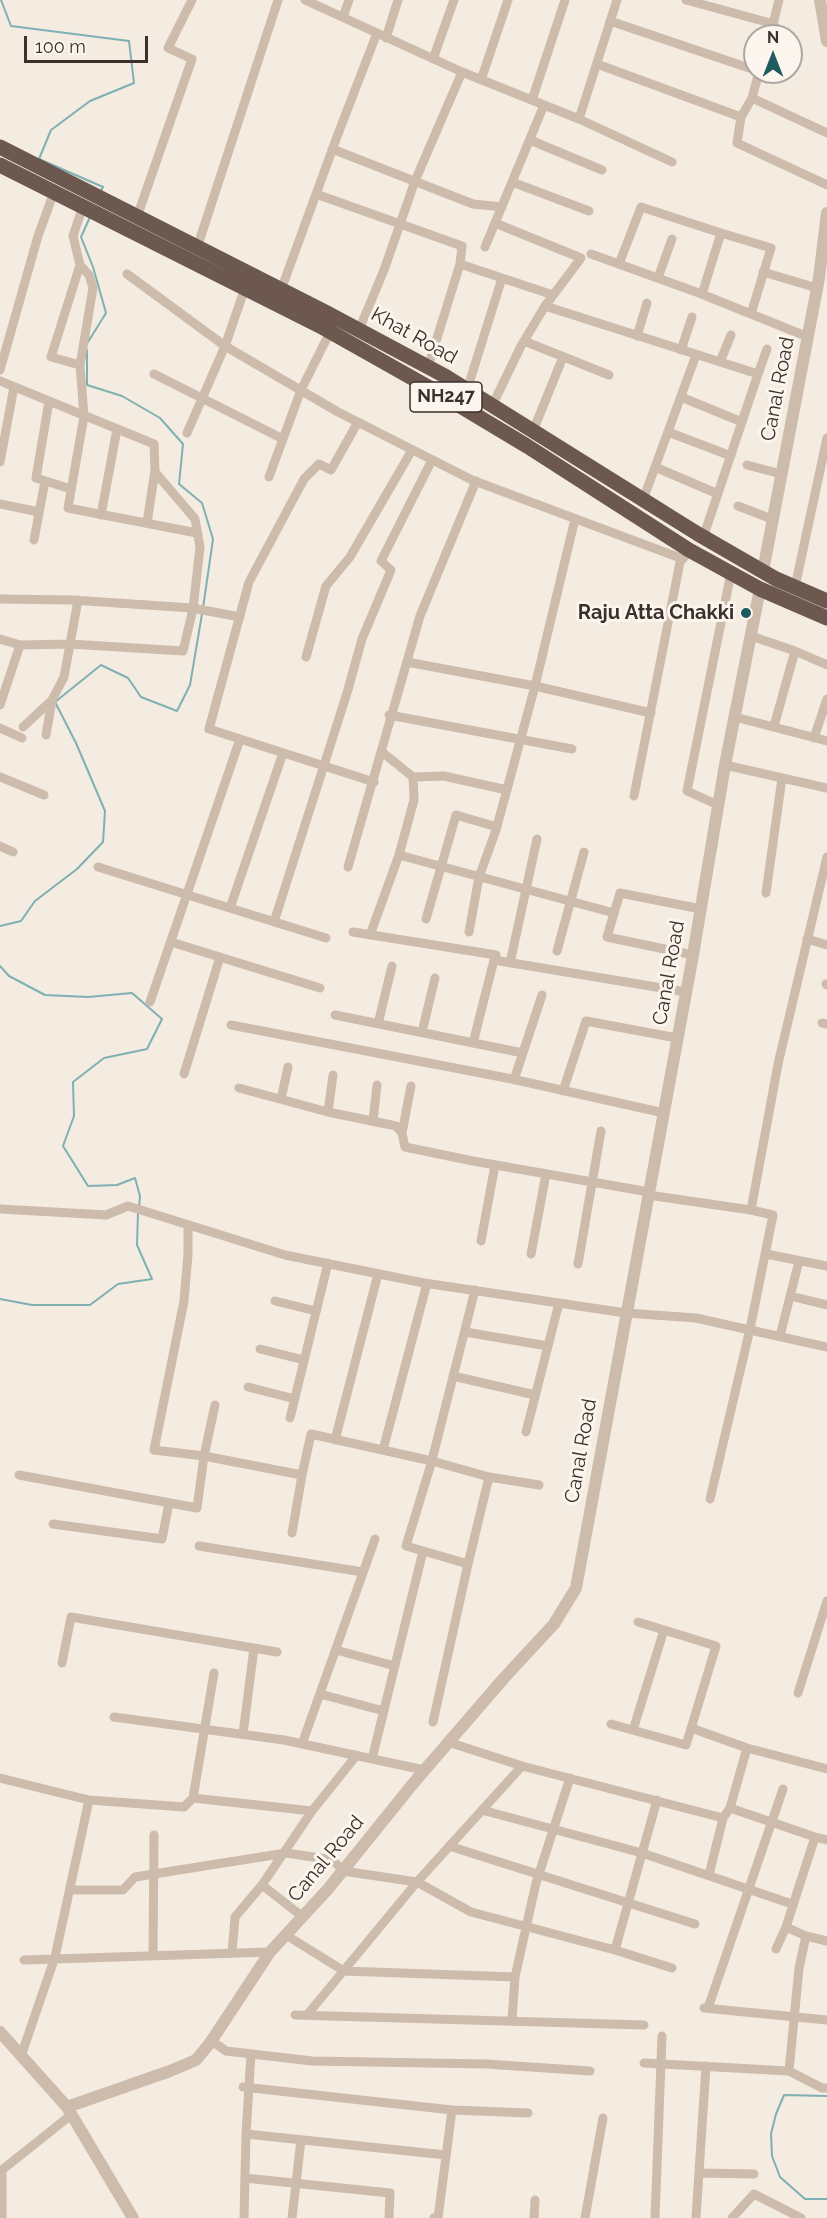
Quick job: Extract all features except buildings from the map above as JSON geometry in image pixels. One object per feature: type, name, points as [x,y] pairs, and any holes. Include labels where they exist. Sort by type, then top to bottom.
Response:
[{"type":"highway","name":"Khat Road","points":[[0,147],[25,169],[64,191],[197,248],[249,285],[281,290],[484,420],[686,554],[827,618]]},
{"type":"highway","name":"Khat Road","points":[[0,165],[25,169]]},
{"type":"highway","name":"Khat Road","points":[[64,191],[83,206],[130,219],[330,332],[356,337],[428,367],[703,537],[763,571],[827,601]]},
{"type":"highway","points":[[484,420],[492,406]]},
{"type":"highway","points":[[760,589],[763,571]]},
{"type":"street","points":[[130,219],[192,59],[168,48],[192,0]]},
{"type":"street","points":[[197,248],[278,0]]},
{"type":"street","points":[[307,0],[462,72],[579,119],[672,162]]},
{"type":"street","points":[[343,18],[348,0]]},
{"type":"street","points":[[281,290],[332,149],[398,0]]},
{"type":"street","points":[[434,59],[454,0]]},
{"type":"street","points":[[481,80],[508,0]]},
{"type":"street","points":[[532,100],[565,0]]},
{"type":"street","points":[[579,119],[617,0]]},
{"type":"street","points":[[686,0],[774,24],[779,0]]},
{"type":"street","points":[[820,0],[827,40]]},
{"type":"street","points":[[610,21],[743,66]]},
{"type":"street","points":[[597,64],[741,117]]},
{"type":"street","points":[[356,337],[415,181],[462,72]]},
{"type":"street","points":[[756,84],[752,98],[741,117],[737,143],[827,185]]},
{"type":"street","points":[[752,98],[827,133]]},
{"type":"street","points":[[485,247],[544,105]]},
{"type":"street","points":[[530,140],[602,170]]},
{"type":"street","points":[[332,149],[473,204],[502,207]]},
{"type":"street","points":[[512,182],[589,211]]},
{"type":"street","points":[[0,370],[38,236],[64,191]]},
{"type":"street","points":[[316,194],[462,246],[460,264],[428,367]]},
{"type":"street","points":[[80,365],[51,357],[80,266],[73,236],[83,206]]},
{"type":"street","points":[[619,264],[641,207],[771,248],[751,314]]},
{"type":"street","name":"Canal Road","points":[[763,571],[817,288],[825,243],[827,213]]},
{"type":"street","points":[[492,406],[544,306],[581,258],[495,223]]},
{"type":"street","points":[[702,294],[721,233]]},
{"type":"street","points":[[658,278],[672,239]]},
{"type":"street","points":[[591,254],[702,294],[808,337]]},
{"type":"street","points":[[460,264],[553,294]]},
{"type":"street","points":[[80,266],[89,275],[93,288],[80,365],[84,416],[68,508],[197,532]]},
{"type":"street","points":[[764,272],[817,288]]},
{"type":"street","points":[[127,274],[225,346],[412,450],[476,481],[575,519],[686,554],[680,562],[634,796]]},
{"type":"street","points":[[467,390],[502,278]]},
{"type":"street","points":[[187,433],[249,285]]},
{"type":"street","points":[[637,336],[647,303]]},
{"type":"street","points":[[544,306],[758,374]]},
{"type":"street","points":[[681,350],[692,317]]},
{"type":"street","points":[[268,477],[301,390],[330,332]]},
{"type":"street","points":[[720,362],[730,335]]},
{"type":"street","points":[[524,341],[609,375]]},
{"type":"street","points":[[703,537],[767,349]]},
{"type":"street","points":[[643,500],[696,355]]},
{"type":"street","points":[[533,431],[563,357]]},
{"type":"street","points":[[154,374],[283,439]]},
{"type":"street","points":[[0,381],[154,444],[155,470],[147,523]]},
{"type":"street","points":[[0,462],[14,387]]},
{"type":"street","points":[[681,397],[742,422]]},
{"type":"street","points":[[49,401],[36,478],[72,489]]},
{"type":"street","points":[[358,422],[331,470],[319,464],[304,480],[249,582],[210,729],[374,782]]},
{"type":"street","points":[[101,515],[117,429]]},
{"type":"street","points":[[668,432],[731,456]]},
{"type":"street","points":[[795,587],[827,438]]},
{"type":"street","points":[[306,657],[326,586],[350,557],[412,450]]},
{"type":"street","points":[[274,922],[362,639],[391,570],[381,561],[432,460]]},
{"type":"street","points":[[747,465],[781,474]]},
{"type":"street","points":[[655,467],[718,494]]},
{"type":"street","points":[[0,639],[20,645],[70,644],[183,651],[193,609],[200,547],[195,519],[155,470]]},
{"type":"street","points":[[34,540],[45,481]]},
{"type":"street","points":[[348,867],[420,616],[476,481]]},
{"type":"street","points":[[0,504],[39,512]]},
{"type":"street","points":[[738,506],[772,519]]},
{"type":"street","points":[[469,932],[479,877],[497,827],[535,686],[575,519]]},
{"type":"street","points":[[718,805],[687,791],[731,573]]},
{"type":"street","name":"Canal Road","points":[[69,2111],[196,2060],[212,2041],[270,1952],[343,1871],[448,1742],[554,1624],[576,1588],[693,955],[725,765],[760,589]]},
{"type":"street","points":[[0,599],[78,600],[193,609],[240,617]]},
{"type":"street","points":[[46,735],[52,700],[64,676],[78,600]]},
{"type":"street","points":[[751,636],[827,665]]},
{"type":"street","points":[[0,705],[20,645]]},
{"type":"street","points":[[774,726],[795,651]]},
{"type":"street","points":[[407,662],[535,686],[651,713]]},
{"type":"street","points":[[814,738],[827,699]]},
{"type":"street","points":[[23,727],[52,700]]},
{"type":"street","points":[[391,715],[572,749]]},
{"type":"street","points":[[735,717],[827,741]]},
{"type":"street","points":[[0,728],[22,738]]},
{"type":"street","points":[[150,1002],[240,739]]},
{"type":"street","points":[[382,752],[413,777],[444,776],[507,790]]},
{"type":"street","points":[[230,908],[283,753]]},
{"type":"street","points":[[725,765],[827,788]]},
{"type":"street","points":[[0,777],[44,795]]},
{"type":"street","points":[[369,935],[399,855],[414,800],[413,777]]},
{"type":"street","points":[[766,893],[782,778]]},
{"type":"street","points":[[426,919],[456,815],[497,827]]},
{"type":"street","points":[[510,963],[537,838]]},
{"type":"street","points":[[0,846],[14,852]]},
{"type":"street","points":[[557,951],[584,852]]},
{"type":"street","points":[[399,855],[614,913]]},
{"type":"street","points":[[751,1210],[778,1064],[827,857]]},
{"type":"street","points":[[98,867],[326,938]]},
{"type":"street","points":[[693,955],[608,937],[620,893],[701,909]]},
{"type":"street","points":[[353,932],[496,955],[473,1043]]},
{"type":"street","points":[[807,939],[827,945]]},
{"type":"street","points":[[171,942],[320,988]]},
{"type":"street","points":[[184,1074],[220,957]]},
{"type":"street","points":[[494,960],[686,992]]},
{"type":"street","points":[[378,1024],[392,966]]},
{"type":"street","points":[[422,1032],[435,978]]},
{"type":"street","points":[[514,1080],[542,995]]},
{"type":"street","points":[[334,1015],[523,1053]]},
{"type":"street","points":[[562,1091],[586,1021],[677,1038]]},
{"type":"street","points":[[231,1025],[514,1080],[664,1113]]},
{"type":"street","points":[[281,1099],[288,1067]]},
{"type":"street","points":[[328,1112],[333,1076]]},
{"type":"street","points":[[374,1121],[377,1085]]},
{"type":"street","points":[[411,1086],[402,1133],[405,1147],[773,1215],[750,1329],[710,1499]]},
{"type":"street","points":[[239,1088],[328,1112],[396,1126],[402,1133]]},
{"type":"street","points":[[578,1264],[601,1131]]},
{"type":"street","points":[[481,1241],[495,1165]]},
{"type":"street","points":[[531,1254],[546,1174]]},
{"type":"street","points":[[0,1209],[106,1215],[128,1206],[285,1255],[378,1274],[627,1313],[696,1317],[827,1347]]},
{"type":"street","points":[[188,1225],[184,1301],[154,1450],[204,1456],[302,1475]]},
{"type":"street","points":[[766,1254],[827,1266]]},
{"type":"street","points":[[780,1336],[799,1261]]},
{"type":"street","points":[[290,1418],[328,1263]]},
{"type":"street","points":[[335,1440],[378,1274]]},
{"type":"street","points":[[383,1450],[427,1283]]},
{"type":"street","points":[[468,1564],[406,1546],[432,1461],[475,1290]]},
{"type":"street","points":[[790,1296],[827,1305]]},
{"type":"street","points":[[276,1301],[316,1311]]},
{"type":"street","points":[[526,1432],[559,1303]]},
{"type":"street","points":[[465,1332],[548,1346]]},
{"type":"street","points":[[260,1349],[304,1360]]},
{"type":"street","points":[[453,1376],[536,1395]]},
{"type":"street","points":[[248,1387],[295,1399]]},
{"type":"street","points":[[19,1475],[197,1508],[204,1456],[215,1405]]},
{"type":"street","points":[[292,1533],[311,1434],[432,1461],[489,1477],[539,1485]]},
{"type":"street","points":[[433,1722],[489,1477]]},
{"type":"street","points":[[53,1524],[162,1539],[169,1503]]},
{"type":"street","points":[[302,1744],[375,1539]]},
{"type":"street","points":[[200,1546],[363,1572]]},
{"type":"street","points":[[372,1759],[423,1551]]},
{"type":"street","points":[[798,1693],[827,1601]]},
{"type":"street","points":[[62,1663],[71,1617],[277,1652]]},
{"type":"street","points":[[611,1724],[686,1745],[716,1646],[638,1622]]},
{"type":"street","points":[[633,1730],[664,1630]]},
{"type":"street","points":[[243,1734],[254,1648]]},
{"type":"street","points":[[336,1650],[395,1666]]},
{"type":"street","points":[[0,1778],[89,1800],[184,1807],[193,1798],[214,1673]]},
{"type":"street","points":[[320,1694],[384,1712]]},
{"type":"street","points":[[114,1717],[302,1744],[424,1770]]},
{"type":"street","points":[[692,1728],[747,1748],[827,1769]]},
{"type":"street","points":[[448,1742],[522,1766],[723,1818]]},
{"type":"street","points":[[709,1875],[723,1818],[730,1808],[747,1748]]},
{"type":"street","points":[[232,1953],[235,1917],[262,1885],[312,1811],[356,1756]]},
{"type":"street","points":[[307,2015],[417,1882],[522,1766]]},
{"type":"street","points":[[512,2020],[515,1977],[526,1927],[539,1874],[570,1778]]},
{"type":"street","points":[[783,1789],[706,2008],[827,2020]]},
{"type":"street","points":[[193,1798],[312,1811]]},
{"type":"street","points":[[21,2056],[54,1959],[89,1800]]},
{"type":"street","points":[[615,1950],[657,1800]]},
{"type":"street","points":[[730,1808],[827,1839]]},
{"type":"street","points":[[482,1810],[642,1853],[792,1904]]},
{"type":"street","points":[[153,1955],[154,1835]]},
{"type":"street","points":[[776,1949],[786,1927],[815,1837]]},
{"type":"street","points":[[449,1846],[695,1924]]},
{"type":"street","points":[[70,1890],[123,1890],[135,1877],[284,1853],[333,1860],[343,1871],[417,1882],[471,1912],[615,1950],[672,1968]]},
{"type":"street","points":[[262,1885],[303,1917]]},
{"type":"street","points":[[786,1927],[806,1936],[827,1941]]},
{"type":"street","points":[[286,1935],[344,1971],[515,1977]]},
{"type":"street","points":[[789,2072],[799,1968],[806,1936]]},
{"type":"street","points":[[24,1960],[270,1952]]},
{"type":"street","points":[[295,2015],[644,2025]]},
{"type":"street","points":[[0,2032],[69,2111],[133,2218]]},
{"type":"street","points":[[655,2218],[662,2036]]},
{"type":"street","points":[[212,2041],[226,2051],[312,2061],[486,2064],[590,2071]]},
{"type":"street","points":[[244,2218],[246,2087],[251,2054]]},
{"type":"street","points":[[644,2062],[789,2072],[822,2088],[827,2088]]},
{"type":"street","points":[[696,2218],[706,2066]]},
{"type":"street","points":[[246,2087],[452,2110],[528,2113]]},
{"type":"street","points":[[434,2218],[438,2218],[452,2110]]},
{"type":"street","points":[[2,2218],[2,2170],[69,2111]]},
{"type":"street","points":[[585,2218],[603,2118]]},
{"type":"street","points":[[246,2134],[446,2155]]},
{"type":"street","points":[[292,2218],[302,2140]]},
{"type":"street","points":[[700,2174],[754,2174]]},
{"type":"street","points":[[245,2178],[390,2193],[389,2218]]},
{"type":"street","points":[[732,2218],[754,2194],[801,2218]]},
{"type":"street","points":[[534,2218],[536,2200]]},
{"type":"waterway","points":[[1,0],[11,26],[129,41],[134,83],[90,101],[51,130],[39,159],[103,187],[100,193]]},
{"type":"waterway","points":[[88,342],[106,313],[93,267],[81,237],[90,217]]},
{"type":"waterway","points":[[87,350],[87,385],[122,396],[160,418],[183,444],[179,484],[202,503],[213,539],[203,608]]},
{"type":"waterway","points":[[0,926],[21,921],[35,901],[77,869],[103,842],[105,811],[76,743],[55,702],[101,665],[128,678],[141,697],[177,711],[190,685],[202,614]]},
{"type":"waterway","points":[[0,966],[9,976],[45,995],[88,997],[132,993],[162,1019],[147,1049],[104,1058],[73,1082],[74,1116],[63,1146],[88,1186],[117,1185],[135,1178],[140,1196],[139,1208]]},
{"type":"waterway","points":[[0,1299],[32,1305],[90,1305],[118,1284],[152,1279],[137,1245],[138,1213]]},
{"type":"waterway","points":[[827,2096],[784,2095],[771,2134],[772,2156],[780,2177],[805,2199],[827,2199]]},
{"type":"place","name":"Raju Atta Chakki","points":[[746,613]]}]
